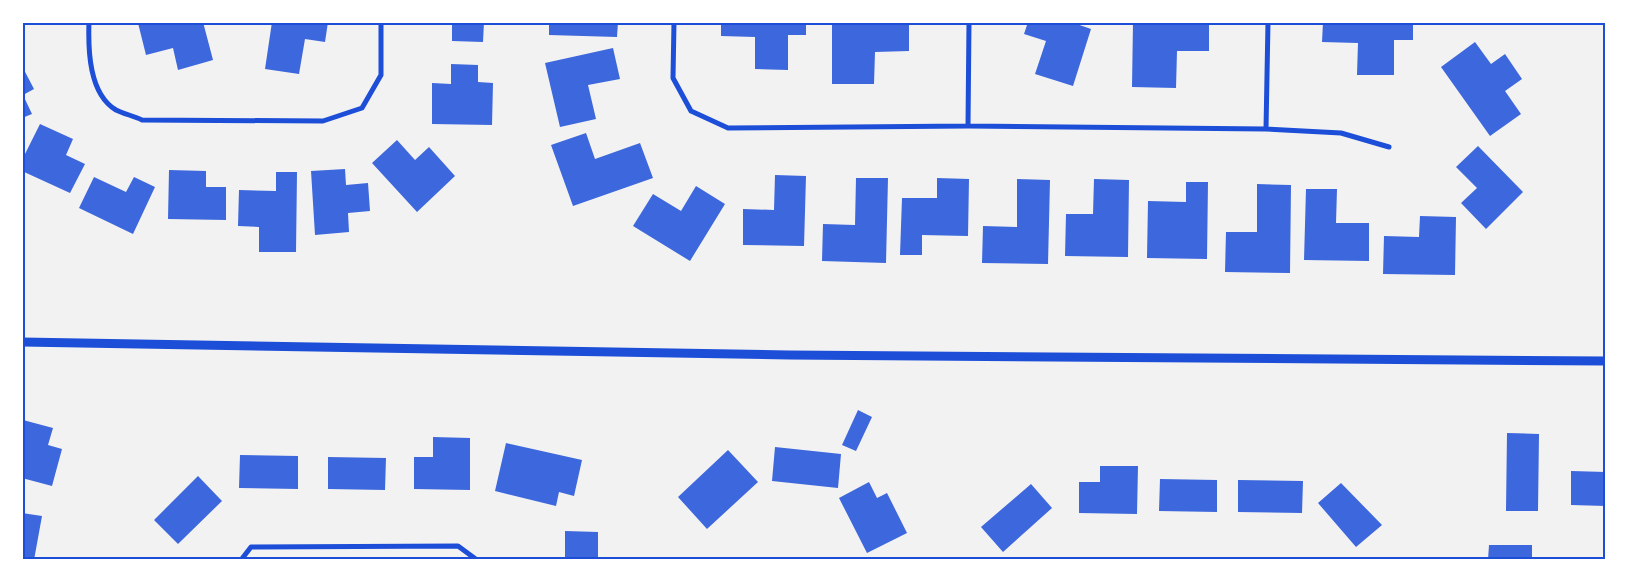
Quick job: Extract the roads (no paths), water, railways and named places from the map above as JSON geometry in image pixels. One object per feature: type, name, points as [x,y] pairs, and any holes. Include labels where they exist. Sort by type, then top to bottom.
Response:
[{"type":"street","points":[[89,22],[88,51],[100,95],[115,110],[142,120],[324,121],[362,108],[381,75],[381,22]]},
{"type":"street","points":[[674,22],[673,78],[690,110],[728,128],[968,126],[1266,129],[1341,133],[1389,147]]},
{"type":"street","points":[[968,126],[970,22]]},
{"type":"street","points":[[1266,129],[1268,22]]},
{"type":"street","points":[[22,342],[799,355],[1606,361]]},
{"type":"street","points":[[241,560],[251,547],[458,546],[477,560]]}]
